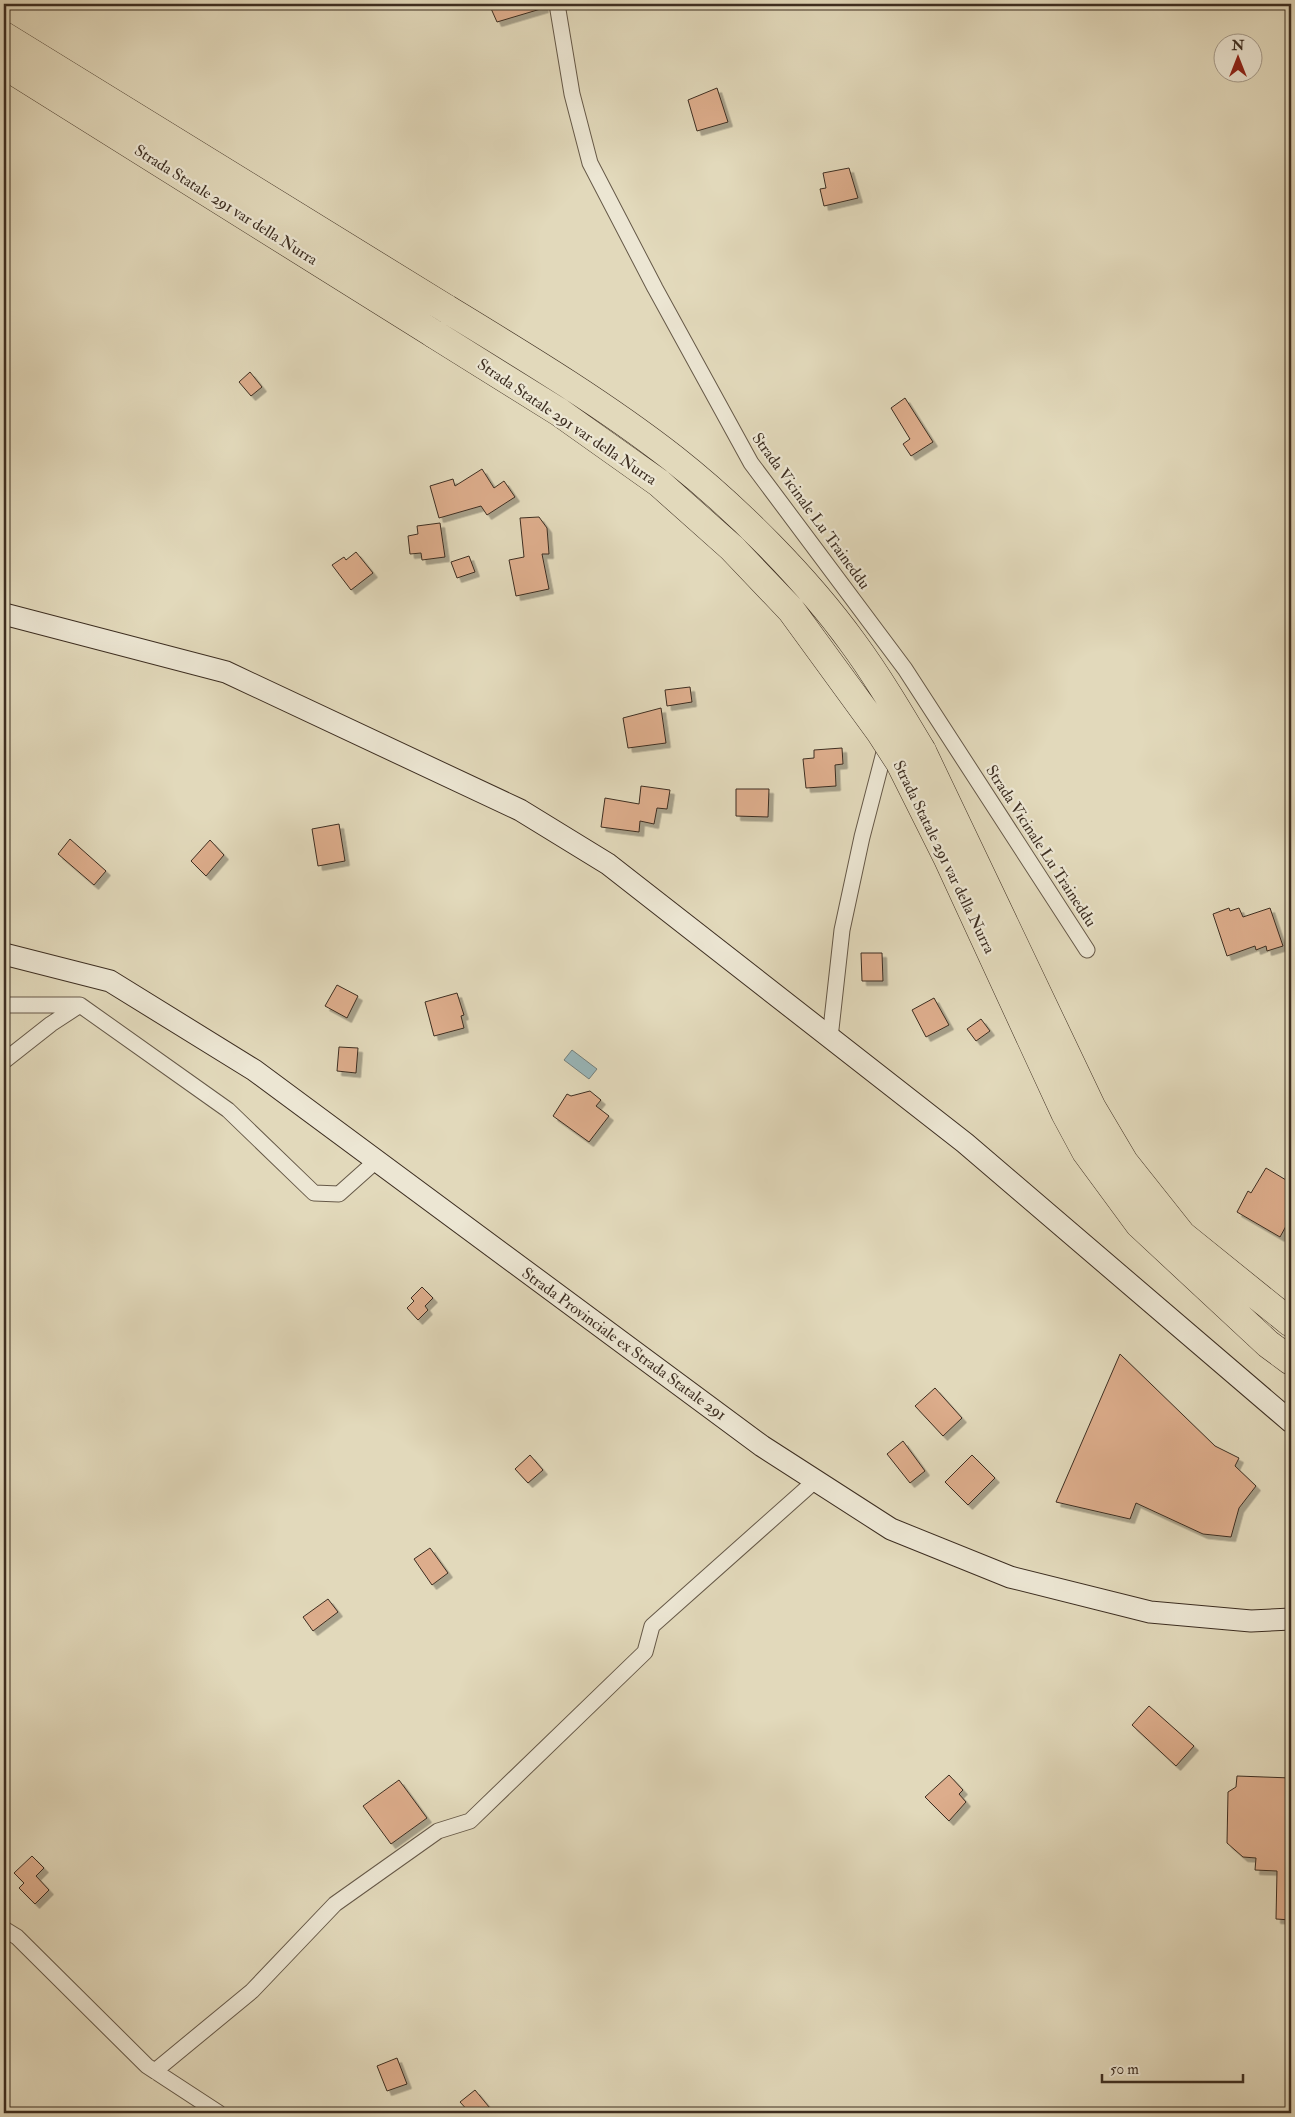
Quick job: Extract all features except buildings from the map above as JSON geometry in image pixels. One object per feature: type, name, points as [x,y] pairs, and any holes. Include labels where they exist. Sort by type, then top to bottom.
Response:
[{"type":"highway","name":"Strada Statale 291 var della Nurra","points":[[4,36],[574,388],[674,459],[720,499],[810,589],[846,635],[911,757],[1087,1100],[1124,1162],[1182,1235],[1291,1323]]},
{"type":"highway","name":"Strada Statale 291 var della Nurra","points":[[4,64],[560,412],[659,483],[732,548],[791,610],[880,732],[911,757],[947,857],[1065,1113],[1086,1152],[1139,1224],[1268,1344],[1291,1361]]},
{"type":"street","name":"Strada Vicinale Lu Traineddu","points":[[557,4],[572,94],[590,163],[655,288],[751,464],[905,669],[1087,950]]},
{"type":"street","points":[[4,614],[226,672],[520,810],[608,864],[965,1143],[1291,1422]]},
{"type":"street","points":[[830,1038],[844,921],[862,837],[905,669]]},
{"type":"street","name":"Strada Provinciale ex Strada Statale 291","points":[[4,954],[110,981],[254,1070],[762,1446],[892,1529],[1010,1577],[1150,1612],[1251,1621],[1291,1619]]},
{"type":"street","points":[[4,1006],[80,1005],[228,1110],[314,1193],[339,1194],[376,1161]]},
{"type":"street","points":[[4,1061],[51,1024],[80,1005]]},
{"type":"street","points":[[155,2071],[252,1991],[335,1904],[438,1831],[470,1821],[645,1652],[652,1626],[816,1480]]},
{"type":"street","points":[[1251,1621],[1291,1605]]},
{"type":"street","points":[[4,1929],[17,1937],[147,2066],[218,2113]]},
{"type":"water","points":[[572,1050],[597,1069],[589,1079],[564,1060]]}]
